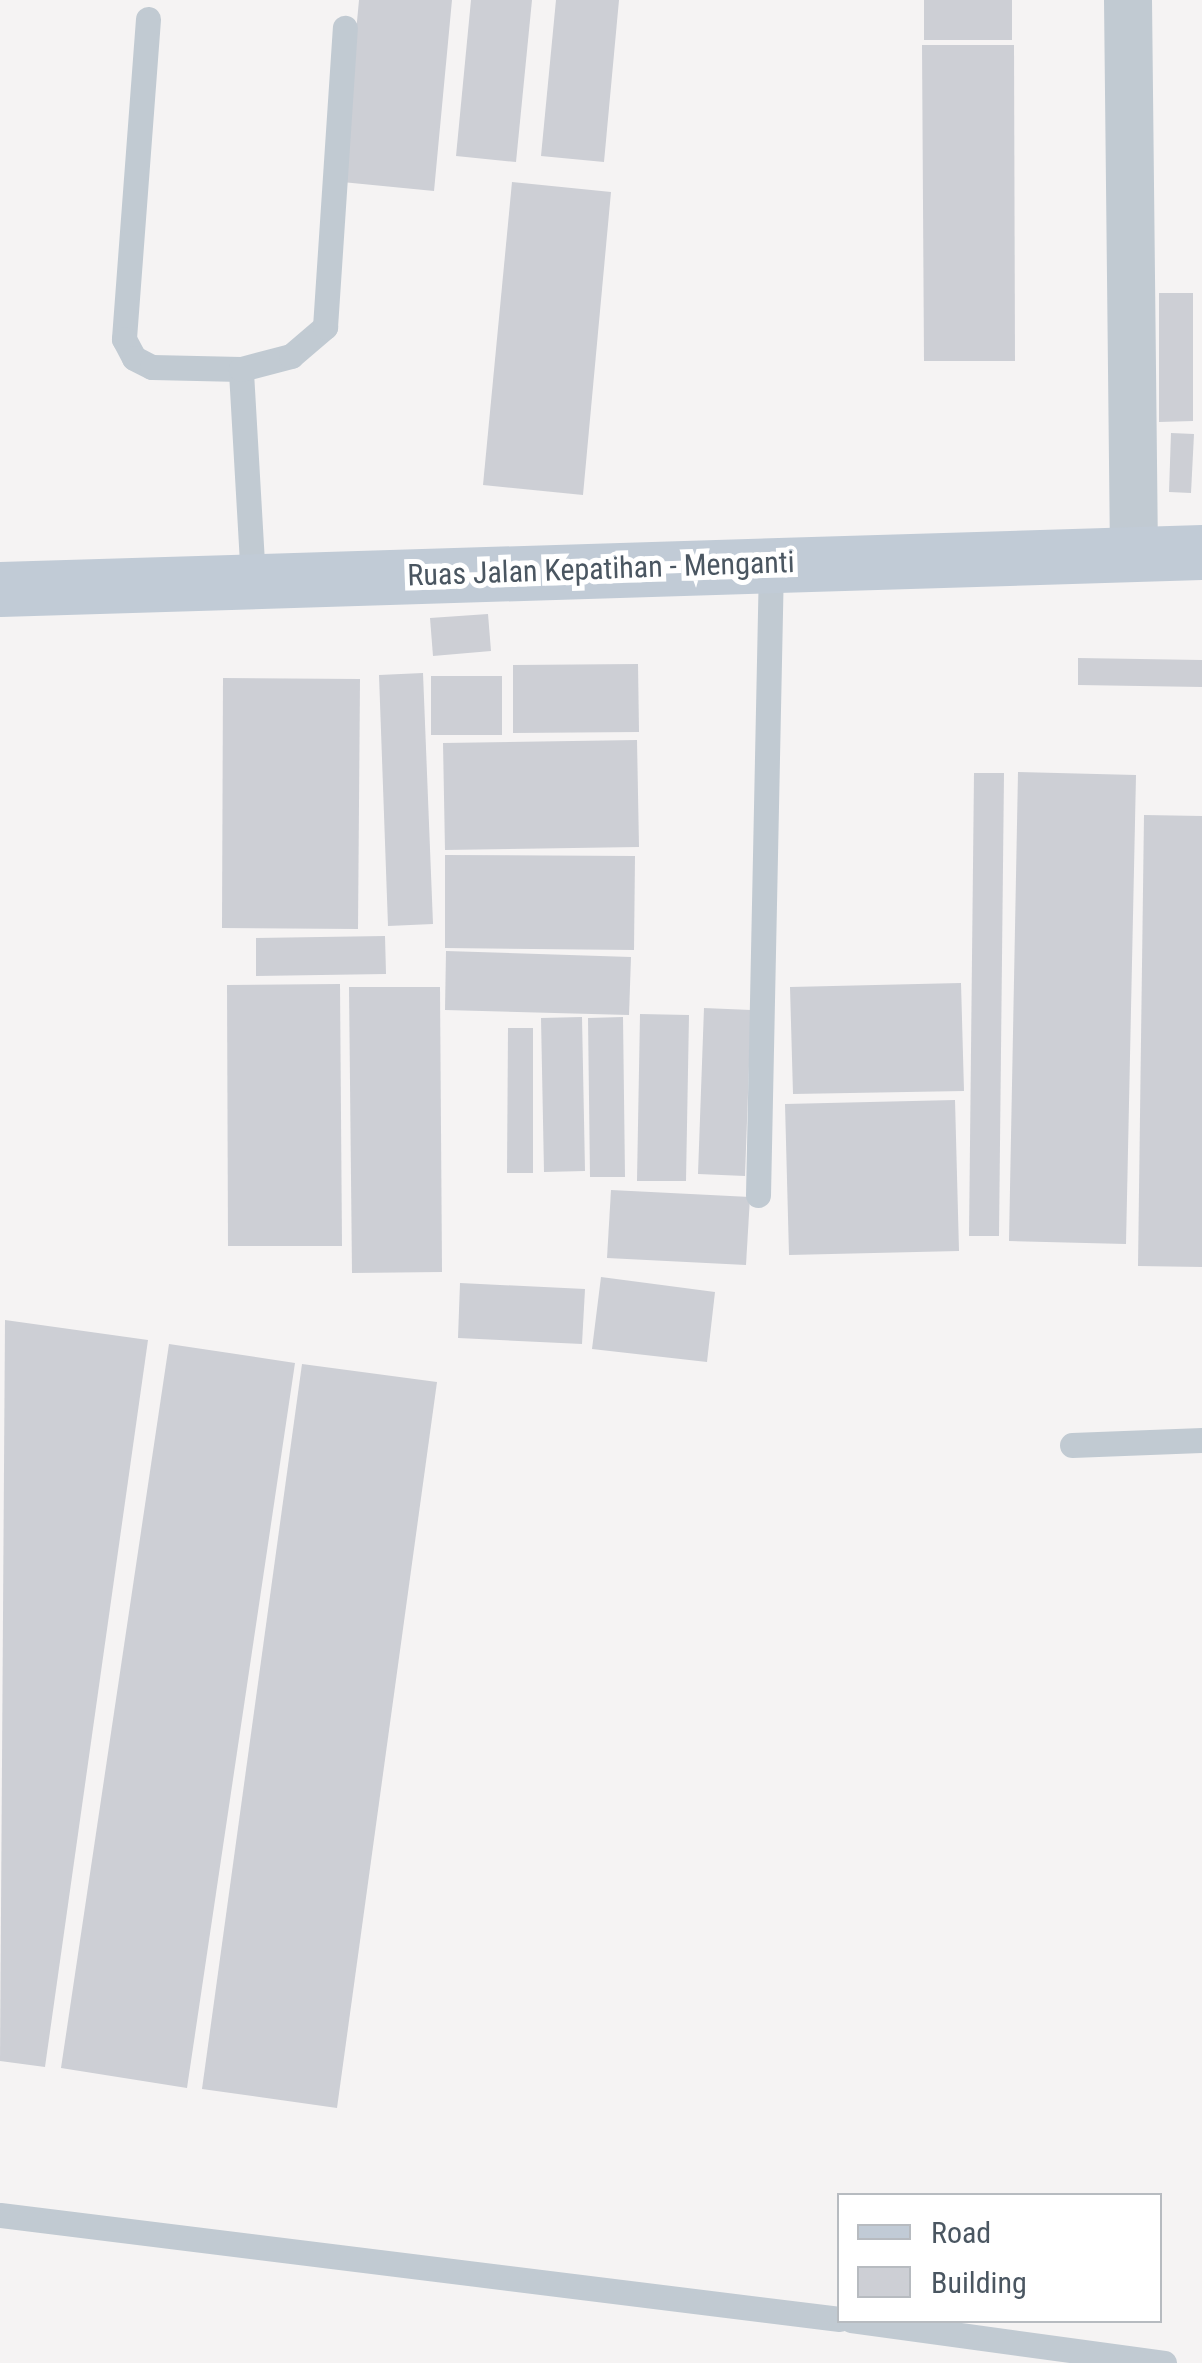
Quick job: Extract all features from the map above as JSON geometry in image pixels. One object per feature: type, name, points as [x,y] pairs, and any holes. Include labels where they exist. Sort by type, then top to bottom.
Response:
[{"type":"main road","name":"Ruas Jalan Kepatihan - Menganti","points":[[0,588],[1202,552]]},
{"type":"street","points":[[1128,0],[1134,552]]},
{"type":"lane","points":[[148,19],[124,339],[134,358],[152,367],[241,369],[292,356],[325,327],[345,28]]},
{"type":"lane","points":[[241,369],[253,580]]},
{"type":"lane","points":[[758,1195],[771,564]]},
{"type":"lane","points":[[1072,1445],[1202,1440]]},
{"type":"lane","points":[[0,2215],[837,2319]]},
{"type":"lane","points":[[869,2323],[1070,2356],[1164,2363]]},
{"type":"building","points":[[359,0],[452,0],[434,191],[342,182]]},
{"type":"building","points":[[471,0],[532,0],[516,162],[456,156]]},
{"type":"building","points":[[556,0],[619,0],[604,162],[541,156]]},
{"type":"building","points":[[924,0],[1012,0],[1012,40],[924,40]]},
{"type":"building","points":[[922,45],[1014,45],[1015,361],[924,361]]},
{"type":"building","points":[[512,182],[611,192],[583,495],[483,485]]},
{"type":"building","points":[[1159,293],[1193,293],[1193,421],[1159,422]]},
{"type":"building","points":[[1171,433],[1194,434],[1191,493],[1169,492]]},
{"type":"building","points":[[488,614],[491,651],[433,656],[430,618]]},
{"type":"building","points":[[1078,658],[1202,660],[1202,687],[1078,685]]},
{"type":"building","points":[[638,664],[639,732],[513,733],[513,665]]},
{"type":"building","points":[[423,673],[433,924],[388,926],[379,675]]},
{"type":"building","points":[[431,676],[502,676],[502,735],[431,735]]},
{"type":"building","points":[[223,678],[360,679],[358,929],[222,928]]},
{"type":"building","points":[[637,740],[639,847],[445,850],[443,743]]},
{"type":"building","points":[[1018,772],[1136,775],[1126,1244],[1009,1241]]},
{"type":"building","points":[[974,773],[1004,773],[999,1236],[969,1236]]},
{"type":"building","points":[[1144,815],[1202,816],[1202,1267],[1138,1266]]},
{"type":"building","points":[[445,855],[635,856],[634,950],[445,948]]},
{"type":"building","points":[[385,936],[386,974],[256,976],[256,938]]},
{"type":"building","points":[[446,951],[631,957],[629,1015],[445,1010]]},
{"type":"building","points":[[961,983],[964,1091],[793,1094],[790,987]]},
{"type":"building","points":[[340,984],[342,1246],[228,1246],[227,985]]},
{"type":"building","points":[[349,987],[440,987],[442,1272],[352,1273]]},
{"type":"building","points":[[704,1008],[751,1010],[745,1176],[698,1174]]},
{"type":"building","points":[[640,1014],[689,1015],[686,1181],[637,1181]]},
{"type":"building","points":[[582,1017],[585,1171],[544,1172],[541,1018]]},
{"type":"building","points":[[623,1017],[625,1177],[590,1177],[588,1018]]},
{"type":"building","points":[[508,1028],[533,1028],[533,1173],[507,1173]]},
{"type":"building","points":[[955,1100],[959,1251],[789,1255],[785,1104]]},
{"type":"building","points":[[611,1190],[750,1197],[746,1265],[607,1258]]},
{"type":"building","points":[[601,1277],[715,1292],[707,1362],[592,1349]]},
{"type":"building","points":[[460,1283],[585,1289],[582,1344],[458,1338]]},
{"type":"building","points":[[5,1320],[148,1340],[45,2067],[0,2061]]},
{"type":"building","points":[[169,1344],[295,1363],[187,2088],[61,2068]]},
{"type":"building","points":[[302,1364],[437,1382],[337,2108],[202,2089]]}]
